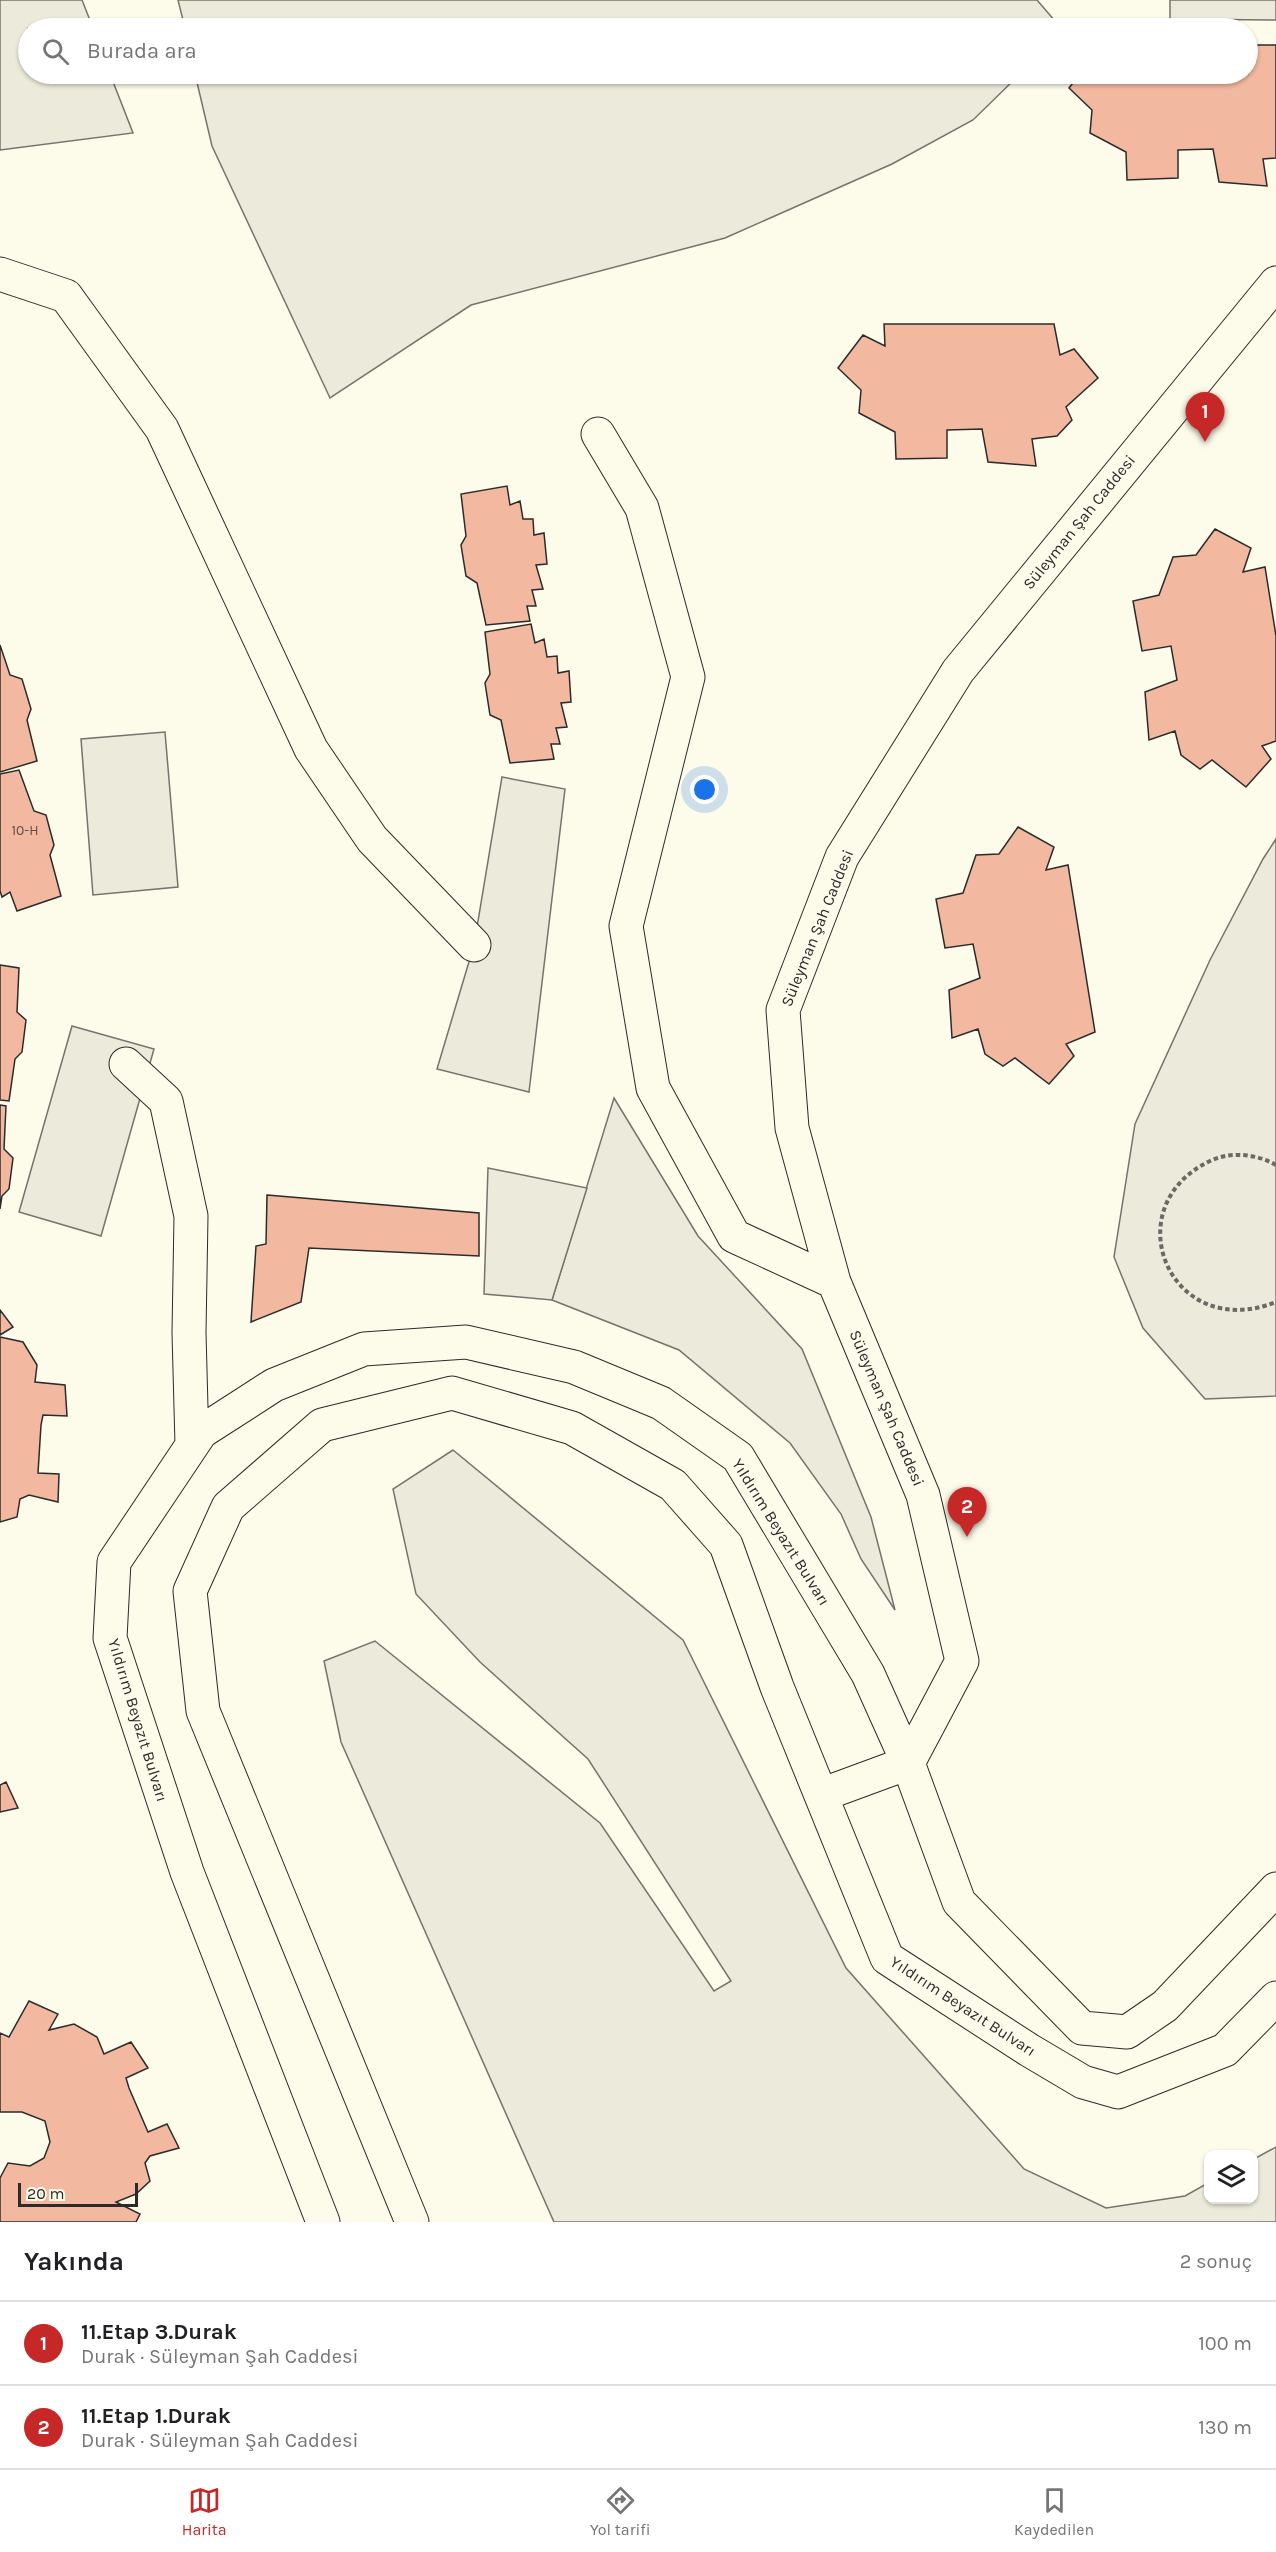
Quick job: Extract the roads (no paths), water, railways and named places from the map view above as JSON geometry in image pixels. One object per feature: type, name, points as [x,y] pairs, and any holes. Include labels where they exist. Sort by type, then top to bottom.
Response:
[{"type":"street","points":[[0,274],[66,296],[162,429],[311,749],[372,838],[474,945]]},
{"type":"street","name":"Süleyman Şah Caddesi","points":[[908,1762],[962,1661],[923,1495],[834,1282],[792,1128],[783,1010],[842,857],[957,671],[1276,283]]},
{"type":"street","points":[[598,434],[642,508],[688,677],[626,926],[653,1088],[734,1236],[834,1282]]},
{"type":"street","points":[[126,1064],[166,1101],[191,1216],[189,1333],[192,1445]]},
{"type":"street","name":"Yıldırım Beyazıt Bulvarı","points":[[323,2222],[187,1872],[110,1638],[114,1562],[201,1432],[274,1385],[364,1349],[466,1342],[574,1368],[662,1403],[738,1457],[868,1674],[908,1762],[959,1902],[1082,2028],[1126,2032],[1166,2006],[1276,1889]]},
{"type":"street","name":"Yıldırım Beyazıt Bulvarı","points":[[412,2222],[202,1711],[190,1591],[228,1507],[322,1425],[452,1394],[572,1428],[673,1485],[726,1545],[777,1687],[887,1958],[1029,2050],[1083,2082],[1118,2092],[1225,2050],[1276,1998]]},
{"type":"street","points":[[821,1795],[908,1762]]},
{"type":"place","name":"11.Etap 3.Durak","points":[[1205,442]]},
{"type":"place","name":"11.Etap 1.Durak","points":[[967,1537]]}]
